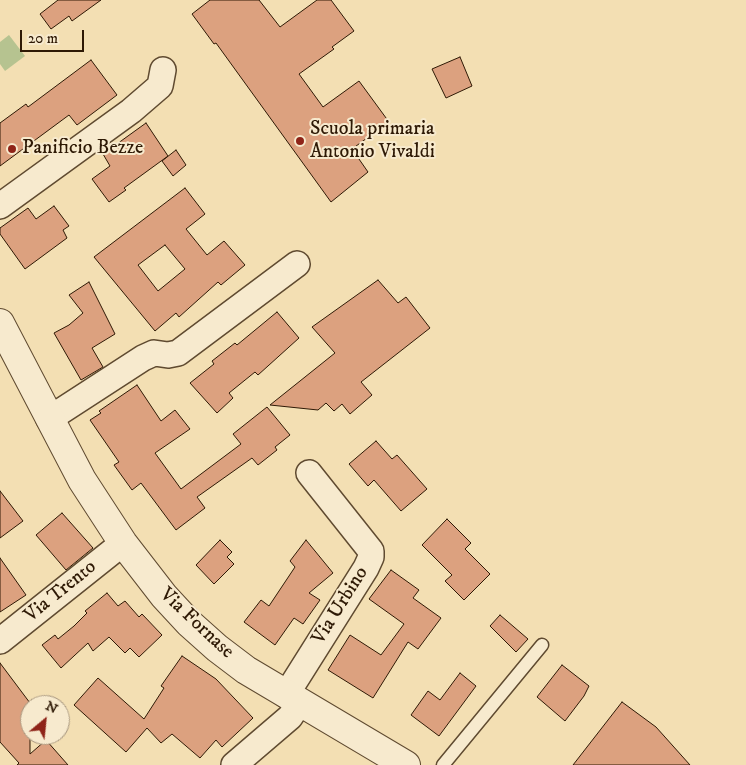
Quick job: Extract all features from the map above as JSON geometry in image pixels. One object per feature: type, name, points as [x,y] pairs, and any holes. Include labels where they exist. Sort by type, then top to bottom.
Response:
[{"type":"street","points":[[0,206],[131,111],[160,86],[163,70]]},
{"type":"street","points":[[49,420],[143,358],[154,353],[168,355],[178,353],[297,264]]},
{"type":"street","name":"Via Fornase","points":[[0,323],[82,480],[141,569],[189,623],[246,670],[406,765]]},
{"type":"street","name":"Via Urbino","points":[[293,699],[371,557],[371,551],[309,472]]},
{"type":"street","name":"Via Trento","points":[[0,641],[122,543]]},
{"type":"street","points":[[234,765],[290,717],[293,699]]},
{"type":"lane","points":[[443,765],[542,645]]},
{"type":"green space","points":[[9,35],[25,56],[5,71],[0,64],[0,42]]},
{"type":"building","points":[[58,0],[101,0],[72,21],[69,16],[51,29],[40,14]]},
{"type":"building","points":[[210,0],[259,0],[280,27],[317,0],[331,0],[354,31],[332,47],[334,49],[299,74],[323,107],[359,81],[389,122],[352,149],[368,172],[331,202],[216,43],[214,44],[192,14]]},
{"type":"building","points":[[460,57],[472,86],[446,98],[432,69]]},
{"type":"building","points":[[91,60],[117,95],[77,125],[69,115],[0,166],[0,123],[26,104],[28,107]]},
{"type":"building","points":[[146,123],[168,156],[124,188],[126,190],[109,202],[92,179],[110,166],[103,154]]},
{"type":"building","points":[[176,150],[186,165],[173,176],[162,161]]},
{"type":"building","points":[[185,188],[205,214],[186,229],[207,255],[224,241],[245,265],[221,285],[218,282],[179,317],[176,313],[155,331],[94,257]],"holes":[[[165,245],[185,269],[158,291],[138,265]]]},
{"type":"building","points":[[54,206],[69,226],[63,230],[67,238],[25,269],[0,234],[0,228],[28,208],[36,219]]},
{"type":"building","points":[[378,280],[398,303],[406,297],[430,328],[361,382],[372,395],[350,414],[342,404],[334,411],[326,403],[318,410],[270,405],[335,353],[312,327]]},
{"type":"building","points":[[89,282],[115,334],[92,348],[103,367],[81,380],[54,333],[69,325],[83,313],[69,295]]},
{"type":"building","points":[[277,312],[299,338],[258,375],[255,372],[229,393],[233,398],[217,413],[190,383],[214,364],[212,361],[235,343],[237,345]]},
{"type":"building","points":[[137,385],[161,421],[175,410],[190,429],[155,453],[181,489],[241,444],[233,434],[267,407],[290,435],[275,447],[277,450],[258,465],[252,458],[197,497],[205,508],[176,530],[141,483],[132,490],[114,465],[119,462],[90,420],[101,413],[99,411]]},
{"type":"building","points":[[376,441],[392,459],[397,455],[427,489],[401,511],[374,480],[368,486],[349,464]]},
{"type":"building","points":[[0,491],[23,521],[0,538]]},
{"type":"building","points":[[62,513],[93,548],[66,570],[36,535]]},
{"type":"building","points":[[447,519],[471,543],[465,549],[490,574],[464,600],[445,581],[452,575],[422,545]]},
{"type":"building","points":[[220,540],[232,552],[227,557],[234,564],[214,584],[196,565]]},
{"type":"building","points":[[306,540],[333,573],[309,593],[320,600],[303,624],[294,618],[275,645],[244,622],[261,600],[269,606],[295,567],[290,561]]},
{"type":"building","points":[[0,558],[26,595],[0,612]]},
{"type":"building","points":[[391,570],[419,590],[413,598],[441,618],[418,649],[408,642],[373,698],[328,670],[350,635],[381,655],[404,624],[369,599]]},
{"type":"building","points":[[107,593],[118,606],[125,601],[139,617],[142,614],[162,635],[139,657],[130,648],[125,653],[109,637],[93,651],[88,643],[61,668],[42,645],[55,635],[58,639],[87,613],[85,611]]},
{"type":"building","points":[[500,615],[528,639],[516,652],[490,626]]},
{"type":"building","points":[[182,656],[216,679],[253,718],[222,747],[216,740],[200,758],[172,734],[161,743],[147,728],[126,752],[74,705],[98,678],[144,719],[164,688],[161,686]]},
{"type":"building","points":[[0,663],[24,695],[20,695],[20,745],[30,745],[30,754],[40,745],[50,745],[68,765],[17,765],[19,763],[0,742]]},
{"type":"building","points":[[562,665],[589,686],[584,696],[565,721],[537,697]]},
{"type":"building","points":[[460,673],[476,686],[439,736],[411,715],[428,691],[440,700]]},
{"type":"building","points":[[622,702],[656,727],[690,765],[573,765]]},
{"type":"place","name":"Scuola primaria Antonio Vivaldi","points":[[300,141]]},
{"type":"place","name":"Panificio Bezze","points":[[12,149]]}]
